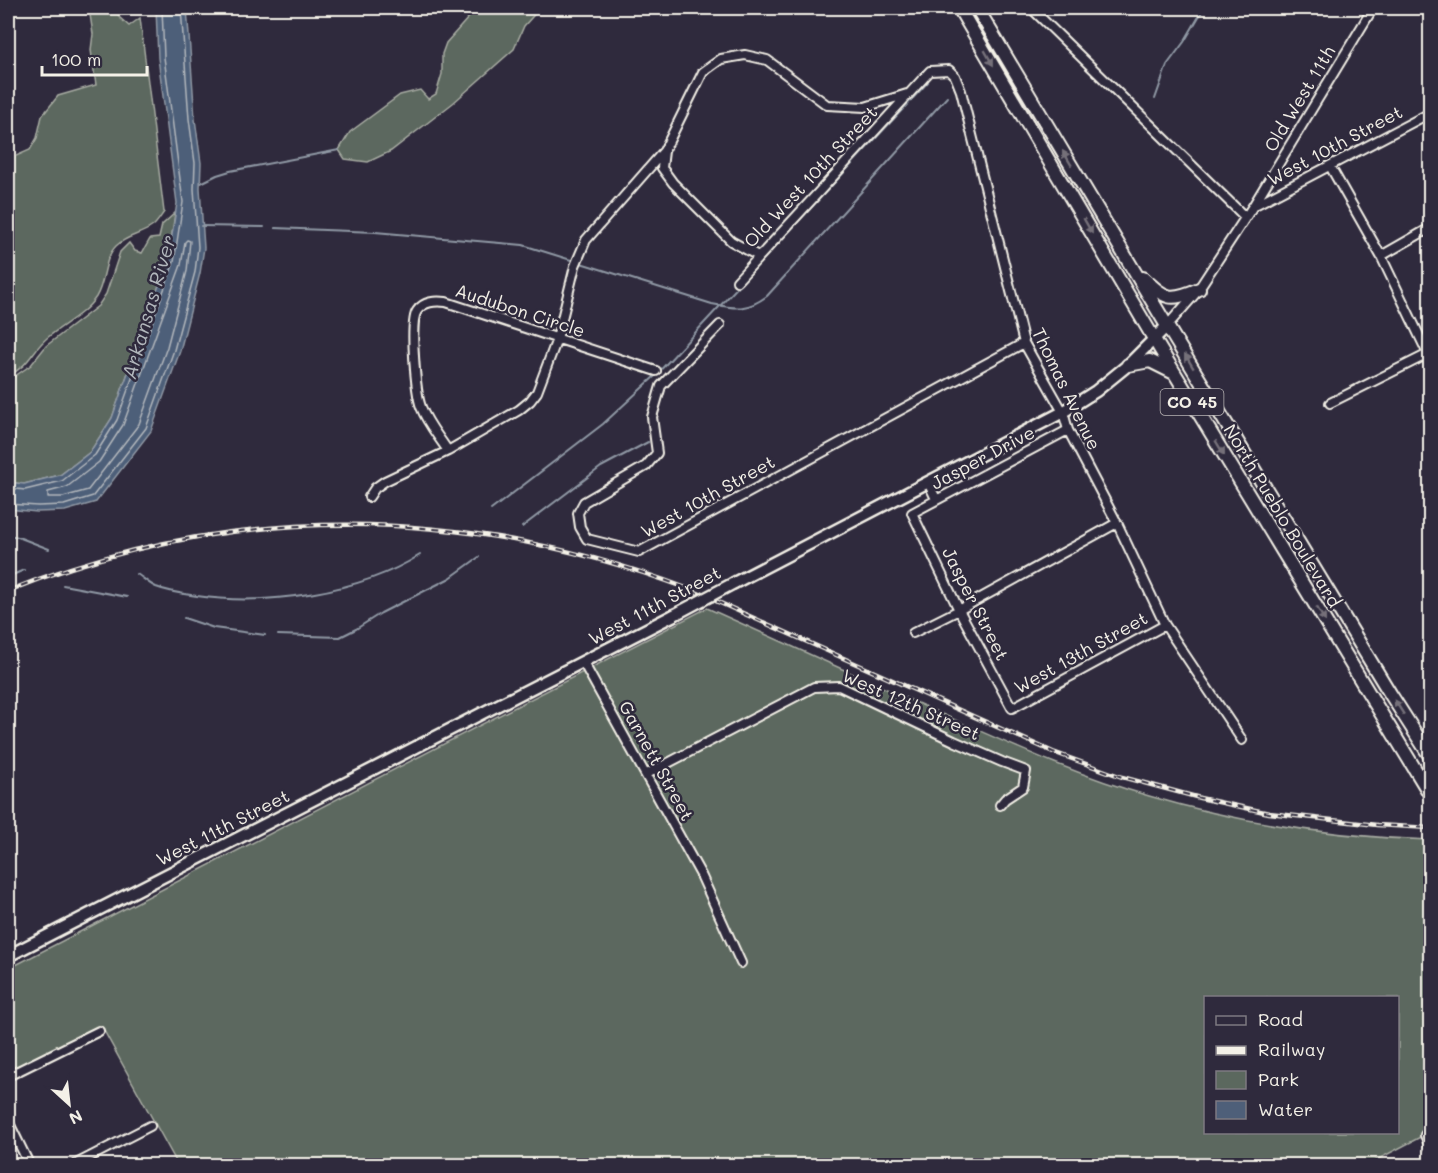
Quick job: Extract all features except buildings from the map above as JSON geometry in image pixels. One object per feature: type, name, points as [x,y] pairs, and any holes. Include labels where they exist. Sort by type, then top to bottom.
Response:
[{"type":"main road","name":"North Pueblo Boulevard","points":[[959,8],[1154,339],[1431,794]]},
{"type":"main road","name":"North Pueblo Boulevard","points":[[977,8],[1167,326],[1391,695],[1431,756]]},
{"type":"main road","points":[[1133,269],[1161,294],[1182,296],[1199,289]]},
{"type":"main road","points":[[1128,365],[1150,361],[1176,375]]},
{"type":"street","points":[[1031,8],[1245,217]]},
{"type":"street","name":"Old West 11th","points":[[1253,206],[1373,8]]},
{"type":"street","points":[[369,497],[375,488],[386,481],[448,451],[519,410],[530,401],[537,392],[557,339],[577,262],[586,240],[664,151],[703,72],[721,59],[745,55],[767,60],[827,105],[865,107],[909,93]]},
{"type":"street","name":"Thomas Avenue","points":[[909,93],[930,71],[949,70],[955,76],[961,91],[1024,343],[1063,412],[1068,430],[1117,523],[1165,625],[1242,740]]},
{"type":"street","name":"Old West 10th Street","points":[[737,281],[909,93]]},
{"type":"street","name":"West 10th Street","points":[[1253,206],[1431,113]]},
{"type":"street","points":[[664,151],[662,168],[673,183],[731,241],[758,256]]},
{"type":"street","points":[[1330,166],[1380,256],[1430,355],[1330,403]]},
{"type":"street","name":"West 11th Street","points":[[8,956],[583,662],[1063,412],[1096,391],[1128,365],[1167,326],[1199,289],[1253,206]]},
{"type":"street","points":[[1380,256],[1431,228]]},
{"type":"street","name":"Audubon Circle","points":[[448,451],[428,421],[419,400],[412,325],[415,313],[423,305],[434,301],[446,302],[656,371]]},
{"type":"street","name":"West 10th Street","points":[[720,325],[661,386],[652,417],[657,453],[646,466],[584,502],[578,513],[580,527],[587,539],[639,552],[1024,343]]},
{"type":"street","name":"Jasper Drive","points":[[912,513],[1068,430]]},
{"type":"street","points":[[928,483],[936,499]]},
{"type":"street","name":"Jasper Street","points":[[912,513],[959,610],[1012,708]]},
{"type":"street","points":[[914,633],[1117,523]]},
{"type":"street","name":"West 13th Street","points":[[1012,708],[1165,625]]},
{"type":"street","name":"Garnett Street","points":[[583,662],[701,875],[741,963]]},
{"type":"street","name":"West 12th Street","points":[[647,774],[814,687],[839,686],[954,741],[1026,771],[1023,788],[1005,799],[1000,805]]},
{"type":"street","points":[[8,1076],[99,1031]]},
{"type":"street","points":[[8,1121],[30,1166]]},
{"type":"street","points":[[72,1166],[150,1126]]},
{"type":"street","points":[[1425,1135],[1431,1147]]},
{"type":"green space","points":[[89,8],[116,8],[119,17],[129,26],[140,18],[164,212],[153,226],[116,246],[109,257],[96,297],[79,314],[47,338],[26,363],[8,376],[8,154],[14,157],[30,150],[37,138],[42,116],[58,96],[96,85],[91,50],[93,34]]},
{"type":"green space","points":[[477,8],[540,8],[524,26],[514,49],[453,103],[391,151],[368,162],[345,159],[339,150],[350,132],[400,95],[420,90],[428,99],[436,94],[442,74],[442,54],[446,43]]},
{"type":"green space","points":[[175,213],[168,260],[112,418],[90,452],[60,475],[24,484],[8,482],[8,381],[31,365],[46,346],[98,306],[106,294],[120,252],[129,243],[135,251],[142,253],[150,239],[159,238],[162,225]]},
{"type":"green space","points":[[707,608],[1014,746],[1121,788],[1183,806],[1288,827],[1359,836],[1430,840],[1430,1132],[1367,1165],[178,1165],[103,1029],[96,1027],[8,1071],[8,969]]},
{"type":"water","points":[[156,8],[187,8],[195,119],[201,163],[200,188],[204,248],[180,351],[151,431],[96,502],[65,511],[37,512],[8,509],[8,482],[24,484],[60,475],[90,452],[112,418],[168,260],[177,203],[158,58]]},
{"type":"waterway","points":[[1155,99],[1167,65],[1204,8]]},
{"type":"waterway","points":[[491,510],[603,424],[655,376],[928,82]]},
{"type":"waterway","points":[[275,228],[375,232],[523,245],[712,304],[735,308],[747,306],[767,296],[947,97]]},
{"type":"waterway","points":[[201,183],[230,171],[339,150]]},
{"type":"waterway","points":[[201,226],[264,227]]},
{"type":"waterway","points":[[522,527],[601,467],[648,442]]},
{"type":"waterway","points":[[8,535],[49,549]]},
{"type":"waterway","points":[[137,574],[148,583],[171,592],[224,599],[253,599],[312,594],[341,587],[370,579],[420,555]]},
{"type":"waterway","points":[[278,635],[340,637],[450,578],[479,557]]},
{"type":"waterway","points":[[8,577],[24,570]]},
{"type":"waterway","points":[[63,585],[127,597]]},
{"type":"waterway","points":[[184,618],[214,628],[265,635]]},
{"type":"railway","points":[[8,591],[91,562],[176,541],[262,529],[348,525],[434,529],[520,541],[605,561],[689,589],[1053,752],[1122,777],[1200,798],[1269,813],[1377,825],[1430,828]]},
{"type":"water label","name":"Arkansas River","points":[[149,307]]}]
